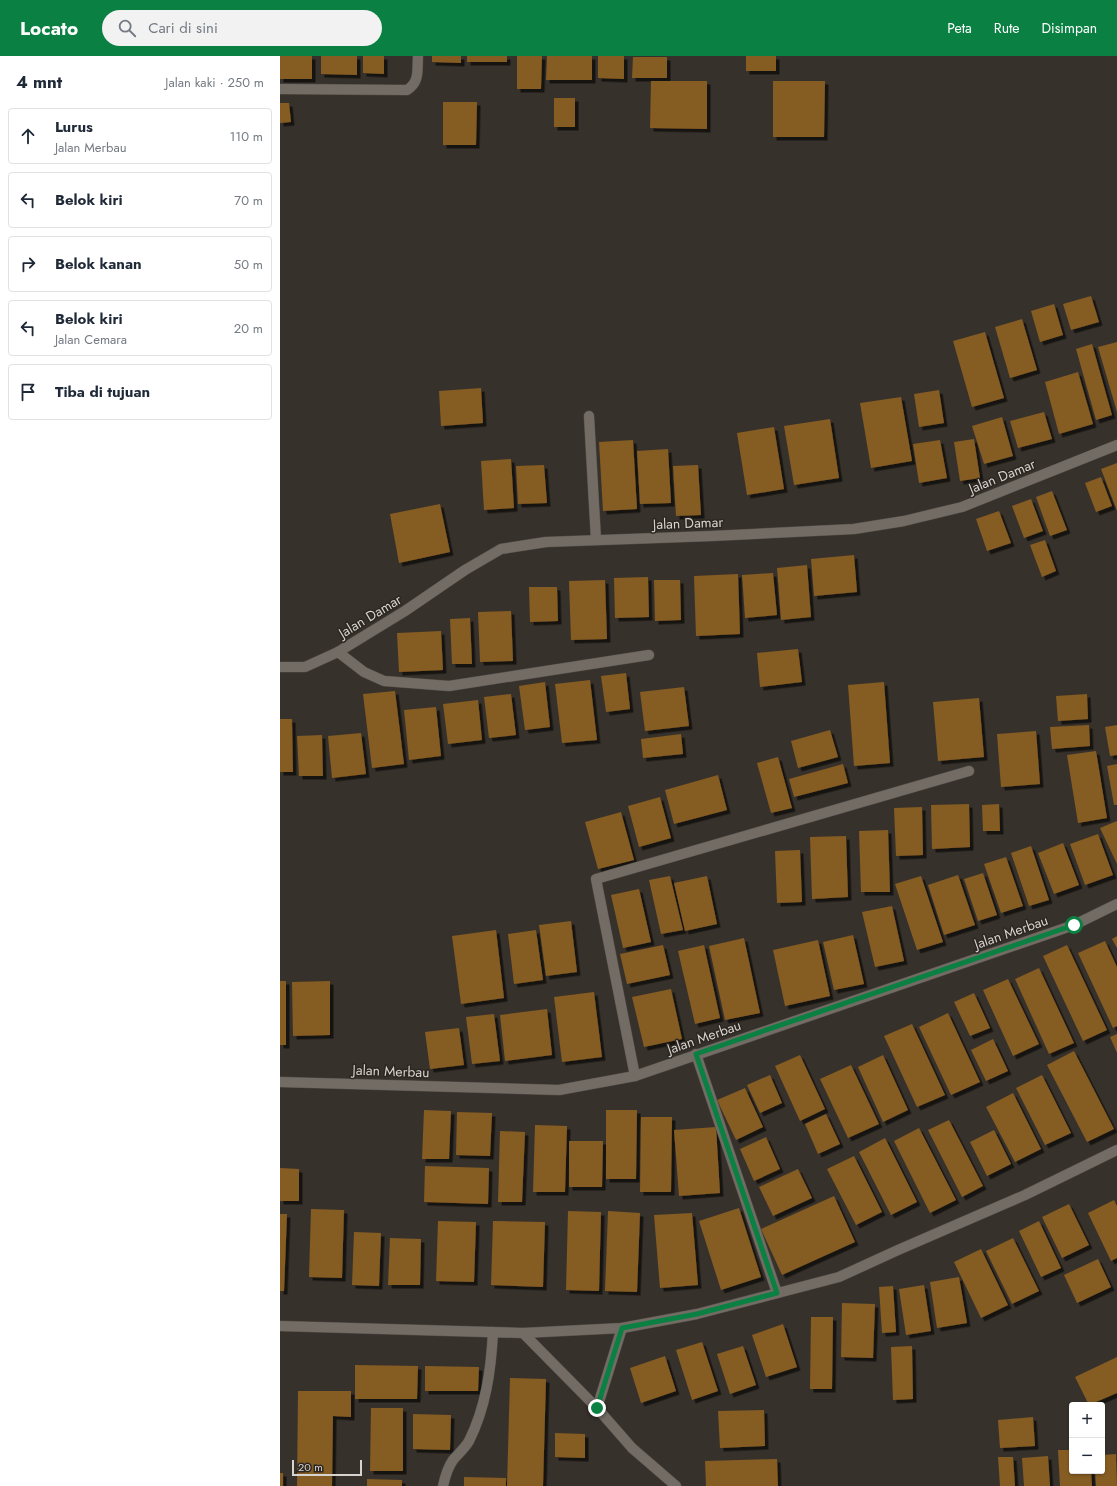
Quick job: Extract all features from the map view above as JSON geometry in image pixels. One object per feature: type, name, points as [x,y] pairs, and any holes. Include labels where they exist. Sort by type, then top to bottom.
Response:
[{"type":"street","points":[[280,89],[407,90],[414,86],[417,78],[418,56]]},
{"type":"street","points":[[589,416],[596,540]]},
{"type":"street","name":"Jalan Damar","points":[[280,667],[305,667],[338,652],[405,612],[465,570],[501,549],[546,542],[854,529],[904,521],[962,508],[1117,445]]},
{"type":"street","points":[[338,652],[364,672],[384,681],[449,686],[649,654]]},
{"type":"street","points":[[635,1076],[596,879],[969,771]]},
{"type":"street","name":"Jalan Merbau","points":[[280,1082],[559,1090],[635,1076],[1074,925],[1117,904]]},
{"type":"street","points":[[696,1054],[777,1293]]},
{"type":"street","points":[[280,1326],[523,1333],[622,1328],[697,1314],[839,1276],[1025,1195],[1117,1150]]},
{"type":"street","points":[[597,1408],[622,1328]]},
{"type":"street","points":[[444,1486],[445,1477],[452,1461],[468,1443],[484,1401],[489,1377],[493,1332]]},
{"type":"street","points":[[523,1333],[597,1408],[632,1448],[676,1486]]},
{"type":"building","points":[[280,56],[312,56],[312,79],[280,79]]},
{"type":"building","points":[[321,56],[357,56],[357,75],[321,74]]},
{"type":"building","points":[[363,56],[384,56],[384,74],[363,73]]},
{"type":"building","points":[[432,56],[461,56],[461,63],[432,62]]},
{"type":"building","points":[[467,56],[507,56],[507,62],[467,62]]},
{"type":"building","points":[[517,56],[542,56],[541,89],[517,89]]},
{"type":"building","points":[[547,56],[592,56],[592,80],[546,80]]},
{"type":"building","points":[[598,56],[624,56],[624,79],[598,78]]},
{"type":"building","points":[[746,56],[776,56],[776,71],[746,71]]},
{"type":"building","points":[[633,57],[667,57],[667,78],[632,78]]},
{"type":"building","points":[[651,81],[707,81],[707,129],[650,128]]},
{"type":"building","points":[[773,81],[825,81],[824,137],[773,137]]},
{"type":"building","points":[[554,98],[575,98],[575,127],[554,127]]},
{"type":"building","points":[[443,102],[477,102],[476,145],[443,145]]},
{"type":"building","points":[[280,103],[289,103],[291,122],[280,123]]},
{"type":"building","points":[[1091,296],[1099,322],[1071,330],[1063,304]]},
{"type":"building","points":[[1054,304],[1063,335],[1040,342],[1031,311]]},
{"type":"building","points":[[1022,319],[1037,370],[1010,378],[995,327]]},
{"type":"building","points":[[985,332],[1004,398],[972,407],[953,341]]},
{"type":"building","points":[[1117,342],[1117,412],[1098,347]]},
{"type":"building","points":[[1092,344],[1112,415],[1096,420],[1076,349]]},
{"type":"building","points":[[1078,372],[1093,424],[1059,434],[1045,382]]},
{"type":"building","points":[[481,388],[483,423],[441,426],[439,391]]},
{"type":"building","points":[[939,390],[944,423],[919,427],[914,394]]},
{"type":"building","points":[[901,397],[912,461],[871,468],[860,403]]},
{"type":"building","points":[[1044,412],[1052,439],[1018,448],[1010,421]]},
{"type":"building","points":[[1002,417],[1013,456],[984,464],[972,426]]},
{"type":"building","points":[[830,419],[839,478],[794,485],[784,426]]},
{"type":"building","points":[[774,427],[784,489],[747,495],[737,433]]},
{"type":"building","points":[[974,439],[980,478],[960,481],[954,442]]},
{"type":"building","points":[[633,440],[637,509],[603,511],[599,442]]},
{"type":"building","points":[[940,440],[947,478],[919,483],[913,444]]},
{"type":"building","points":[[668,449],[671,503],[640,504],[637,451]]},
{"type":"building","points":[[511,459],[514,508],[484,510],[481,461]]},
{"type":"building","points":[[1117,463],[1117,511],[1101,469]]},
{"type":"building","points":[[544,465],[547,503],[518,504],[516,466]]},
{"type":"building","points":[[698,465],[701,515],[676,516],[673,466]]},
{"type":"building","points":[[1101,477],[1112,506],[1096,512],[1085,483]]},
{"type":"building","points":[[1052,491],[1067,530],[1050,536],[1036,497]]},
{"type":"building","points":[[1031,499],[1043,531],[1024,538],[1012,506]]},
{"type":"building","points":[[440,504],[450,552],[399,563],[390,514]]},
{"type":"building","points":[[999,511],[1011,543],[987,551],[976,519]]},
{"type":"building","points":[[1045,540],[1056,571],[1042,577],[1030,545]]},
{"type":"building","points":[[854,555],[857,592],[814,596],[811,559]]},
{"type":"building","points":[[807,565],[811,617],[781,620],[777,568]]},
{"type":"building","points":[[773,573],[777,615],[745,618],[742,575]]},
{"type":"building","points":[[738,574],[740,634],[696,636],[694,576]]},
{"type":"building","points":[[648,577],[649,617],[615,618],[614,578]]},
{"type":"building","points":[[605,580],[607,639],[571,640],[569,581]]},
{"type":"building","points":[[654,580],[680,580],[681,620],[655,621]]},
{"type":"building","points":[[529,587],[557,587],[558,621],[530,622]]},
{"type":"building","points":[[511,611],[513,661],[480,662],[478,612]]},
{"type":"building","points":[[470,618],[472,664],[452,664],[450,619]]},
{"type":"building","points":[[441,631],[443,670],[399,672],[397,633]]},
{"type":"building","points":[[798,649],[802,682],[760,687],[757,653]]},
{"type":"building","points":[[626,673],[630,709],[606,712],[601,676]]},
{"type":"building","points":[[590,680],[597,740],[562,743],[555,684]]},
{"type":"building","points":[[545,682],[550,727],[525,730],[519,686]]},
{"type":"building","points":[[884,682],[890,763],[854,766],[848,685]]},
{"type":"building","points":[[684,687],[689,726],[645,731],[640,692]]},
{"type":"building","points":[[395,691],[404,764],[372,768],[363,694]]},
{"type":"building","points":[[511,694],[516,735],[489,738],[484,697]]},
{"type":"building","points":[[1087,694],[1088,719],[1058,721],[1056,696]]},
{"type":"building","points":[[979,698],[984,757],[938,761],[933,702]]},
{"type":"building","points":[[478,700],[482,740],[448,744],[443,704]]},
{"type":"building","points":[[436,707],[441,756],[409,760],[404,710]]},
{"type":"building","points":[[280,719],[292,719],[293,772],[280,772]]},
{"type":"building","points":[[1089,725],[1090,746],[1052,749],[1050,727]]},
{"type":"building","points":[[1117,725],[1117,755],[1110,756],[1105,727]]},
{"type":"building","points":[[830,730],[838,757],[798,768],[791,741]]},
{"type":"building","points":[[1036,731],[1040,784],[1001,787],[997,734]]},
{"type":"building","points":[[361,733],[366,774],[332,778],[328,736]]},
{"type":"building","points":[[681,734],[683,754],[643,758],[641,739]]},
{"type":"building","points":[[322,735],[323,776],[299,776],[297,736]]},
{"type":"building","points":[[1096,751],[1107,818],[1078,823],[1067,755]]},
{"type":"building","points":[[778,757],[792,808],[771,813],[757,763]]},
{"type":"building","points":[[843,764],[848,783],[794,797],[789,779]]},
{"type":"building","points":[[1117,764],[1117,805],[1114,805],[1107,766]]},
{"type":"building","points":[[718,775],[727,810],[674,824],[665,790]]},
{"type":"building","points":[[660,797],[671,838],[639,847],[628,806]]},
{"type":"building","points":[[969,804],[970,847],[932,849],[931,805]]},
{"type":"building","points":[[999,804],[1000,831],[983,831],[982,805]]},
{"type":"building","points":[[922,807],[923,855],[896,856],[894,808]]},
{"type":"building","points":[[621,812],[634,860],[598,869],[585,822]]},
{"type":"building","points":[[1117,821],[1117,864],[1100,828]]},
{"type":"building","points":[[888,830],[890,892],[861,892],[859,831]]},
{"type":"building","points":[[1098,834],[1113,875],[1085,885],[1070,844]]},
{"type":"building","points":[[846,836],[848,897],[812,899],[810,837]]},
{"type":"building","points":[[1063,843],[1079,885],[1054,894],[1038,853]]},
{"type":"building","points":[[1031,846],[1049,900],[1029,906],[1011,853]]},
{"type":"building","points":[[800,850],[802,902],[777,903],[775,851]]},
{"type":"building","points":[[1006,857],[1023,906],[1001,913],[984,864]]},
{"type":"building","points":[[983,873],[997,915],[978,921],[964,879]]},
{"type":"building","points":[[958,875],[975,925],[944,935],[928,885]]},
{"type":"building","points":[[670,876],[683,930],[661,934],[649,880]]},
{"type":"building","points":[[707,876],[717,924],[685,931],[674,883]]},
{"type":"building","points":[[921,876],[943,942],[917,950],[895,884]]},
{"type":"building","points":[[639,889],[651,942],[623,948],[611,895]]},
{"type":"building","points":[[892,906],[904,961],[875,967],[862,912]]},
{"type":"building","points":[[571,921],[577,972],[546,976],[539,925]]},
{"type":"building","points":[[496,930],[504,998],[461,1004],[452,936]]},
{"type":"building","points":[[536,930],[543,980],[514,984],[508,934]]},
{"type":"building","points":[[853,935],[864,984],[834,990],[823,942]]},
{"type":"building","points":[[1117,936],[1117,948],[1112,939]]},
{"type":"building","points":[[744,938],[760,1013],[725,1020],[709,946]]},
{"type":"building","points":[[818,940],[830,996],[785,1006],[773,950]]},
{"type":"building","points":[[1105,941],[1117,967],[1117,1026],[1113,1028],[1078,953]]},
{"type":"building","points":[[663,945],[670,975],[627,984],[620,954]]},
{"type":"building","points":[[704,945],[720,1018],[695,1024],[678,951]]},
{"type":"building","points":[[1067,945],[1107,1030],[1083,1041],[1043,956]]},
{"type":"building","points":[[1039,968],[1074,1043],[1049,1054],[1015,979]]},
{"type":"building","points":[[1008,979],[1039,1044],[1013,1056],[983,990]]},
{"type":"building","points":[[280,981],[286,981],[286,1045],[280,1045]]},
{"type":"building","points":[[330,981],[330,1035],[293,1036],[292,982]]},
{"type":"building","points":[[671,989],[682,1039],[644,1047],[632,997]]},
{"type":"building","points":[[594,992],[602,1057],[562,1062],[554,997]]},
{"type":"building","points":[[974,993],[990,1028],[970,1036],[954,1002]]},
{"type":"building","points":[[547,1009],[552,1055],[505,1061],[500,1015]]},
{"type":"building","points":[[948,1013],[980,1082],[951,1095],[919,1027]]},
{"type":"building","points":[[494,1014],[500,1061],[472,1064],[466,1017]]},
{"type":"building","points":[[912,1024],[945,1095],[917,1107],[884,1036]]},
{"type":"building","points":[[459,1028],[464,1065],[430,1069],[425,1032]]},
{"type":"building","points":[[1117,1034],[1117,1053],[1110,1037]]},
{"type":"building","points":[[993,1039],[1008,1071],[986,1081],[971,1050]]},
{"type":"building","points":[[1074,1051],[1114,1129],[1087,1142],[1047,1065]]},
{"type":"building","points":[[800,1055],[825,1109],[800,1121],[775,1066]]},
{"type":"building","points":[[883,1055],[908,1110],[883,1122],[858,1067]]},
{"type":"building","points":[[851,1065],[879,1124],[848,1138],[820,1079]]},
{"type":"building","points":[[770,1075],[782,1103],[760,1113],[747,1085]]},
{"type":"building","points":[[1042,1075],[1071,1133],[1045,1145],[1016,1088]]},
{"type":"building","points":[[745,1088],[763,1127],[736,1140],[717,1100]]},
{"type":"building","points":[[1013,1093],[1041,1149],[1015,1162],[986,1107]]},
{"type":"building","points":[[424,1110],[451,1111],[449,1159],[422,1159]]},
{"type":"building","points":[[606,1110],[637,1110],[636,1179],[606,1179]]},
{"type":"building","points":[[457,1112],[492,1113],[490,1156],[456,1155]]},
{"type":"building","points":[[826,1114],[840,1144],[818,1154],[805,1124]]},
{"type":"building","points":[[641,1117],[672,1117],[671,1192],[640,1192]]},
{"type":"building","points":[[949,1120],[983,1186],[962,1197],[928,1130]]},
{"type":"building","points":[[535,1125],[567,1126],[565,1192],[533,1192]]},
{"type":"building","points":[[716,1127],[720,1193],[679,1196],[674,1130]]},
{"type":"building","points":[[919,1128],[956,1200],[930,1213],[894,1141]]},
{"type":"building","points":[[994,1130],[1011,1164],[987,1176],[970,1142]]},
{"type":"building","points":[[500,1131],[525,1132],[522,1202],[498,1202]]},
{"type":"building","points":[[766,1137],[780,1169],[754,1181],[740,1149]]},
{"type":"building","points":[[885,1138],[917,1202],[891,1215],[859,1152]]},
{"type":"building","points":[[569,1141],[603,1141],[602,1187],[569,1187]]},
{"type":"building","points":[[854,1156],[882,1212],[856,1225],[827,1169]]},
{"type":"building","points":[[425,1166],[489,1168],[488,1204],[424,1202]]},
{"type":"building","points":[[280,1168],[299,1169],[299,1201],[280,1201]]},
{"type":"building","points":[[798,1169],[812,1198],[773,1216],[759,1187]]},
{"type":"building","points":[[834,1196],[855,1242],[782,1275],[761,1229]]},
{"type":"building","points":[[1114,1200],[1117,1206],[1117,1258],[1111,1261],[1088,1213]]},
{"type":"building","points":[[1069,1204],[1089,1245],[1062,1258],[1042,1217]]},
{"type":"building","points":[[739,1208],[761,1277],[721,1290],[699,1221]]},
{"type":"building","points":[[311,1209],[344,1210],[342,1278],[309,1277]]},
{"type":"building","points":[[568,1211],[601,1212],[599,1291],[566,1290]]},
{"type":"building","points":[[608,1211],[640,1213],[637,1292],[605,1291]]},
{"type":"building","points":[[692,1213],[698,1285],[660,1288],[654,1215]]},
{"type":"building","points":[[280,1214],[287,1214],[284,1291],[280,1291]]},
{"type":"building","points":[[438,1221],[476,1222],[474,1282],[436,1281]]},
{"type":"building","points":[[493,1221],[545,1222],[543,1287],[491,1285]]},
{"type":"building","points":[[1039,1221],[1061,1268],[1041,1277],[1019,1231]]},
{"type":"building","points":[[354,1232],[381,1233],[379,1286],[352,1285]]},
{"type":"building","points":[[390,1238],[421,1239],[420,1285],[388,1285]]},
{"type":"building","points":[[1013,1238],[1039,1291],[1012,1304],[986,1251]]},
{"type":"building","points":[[981,1249],[1008,1305],[981,1318],[954,1262]]},
{"type":"building","points":[[1098,1259],[1111,1287],[1077,1303],[1064,1275]]},
{"type":"building","points":[[959,1277],[967,1323],[937,1328],[930,1282]]},
{"type":"building","points":[[924,1285],[931,1331],[906,1335],[899,1289]]},
{"type":"building","points":[[893,1286],[896,1332],[882,1333],[879,1287]]},
{"type":"building","points":[[842,1303],[875,1304],[873,1358],[841,1357]]},
{"type":"building","points":[[811,1317],[833,1317],[832,1389],[810,1389]]},
{"type":"building","points":[[783,1324],[797,1367],[766,1377],[752,1335]]},
{"type":"building","points":[[702,1342],[718,1391],[692,1400],[676,1350]]},
{"type":"building","points":[[743,1346],[756,1385],[730,1394],[717,1354]]},
{"type":"building","points":[[912,1346],[913,1399],[893,1400],[891,1347]]},
{"type":"building","points":[[665,1356],[676,1391],[641,1403],[630,1368]]},
{"type":"building","points":[[1117,1357],[1117,1393],[1096,1402],[1088,1402],[1075,1377]]},
{"type":"building","points":[[355,1365],[418,1366],[417,1399],[355,1399]]},
{"type":"building","points":[[425,1366],[479,1367],[478,1391],[425,1391]]},
{"type":"building","points":[[510,1378],[546,1379],[543,1486],[507,1486]]},
{"type":"building","points":[[298,1391],[351,1391],[351,1417],[333,1416],[332,1486],[297,1486]]},
{"type":"building","points":[[371,1408],[403,1408],[403,1471],[370,1471]]},
{"type":"building","points":[[764,1410],[765,1446],[720,1448],[718,1411]]},
{"type":"building","points":[[413,1414],[451,1415],[450,1450],[413,1449]]},
{"type":"building","points":[[1033,1417],[1035,1446],[1000,1448],[998,1420]]},
{"type":"building","points":[[555,1433],[585,1434],[585,1458],[555,1457]]},
{"type":"building","points":[[1058,1450],[1069,1450],[1069,1474],[1091,1474],[1092,1486],[1060,1486]]},
{"type":"building","points":[[1116,1454],[1117,1486],[1096,1486],[1095,1474],[1105,1474],[1105,1455]]},
{"type":"building","points":[[1048,1456],[1050,1486],[1024,1486],[1022,1458]]},
{"type":"building","points":[[998,1457],[1013,1457],[1015,1486],[1000,1486]]},
{"type":"building","points":[[777,1459],[778,1486],[706,1486],[705,1461]]},
{"type":"building","points":[[280,1473],[283,1473],[283,1486],[280,1486]]},
{"type":"building","points":[[464,1477],[506,1478],[506,1486],[464,1486]]},
{"type":"building","points":[[367,1479],[402,1480],[402,1486],[367,1486]]},
{"type":"route","points":[[597,1408],[622,1328],[697,1314],[777,1293],[696,1054],[1074,925]]}]
